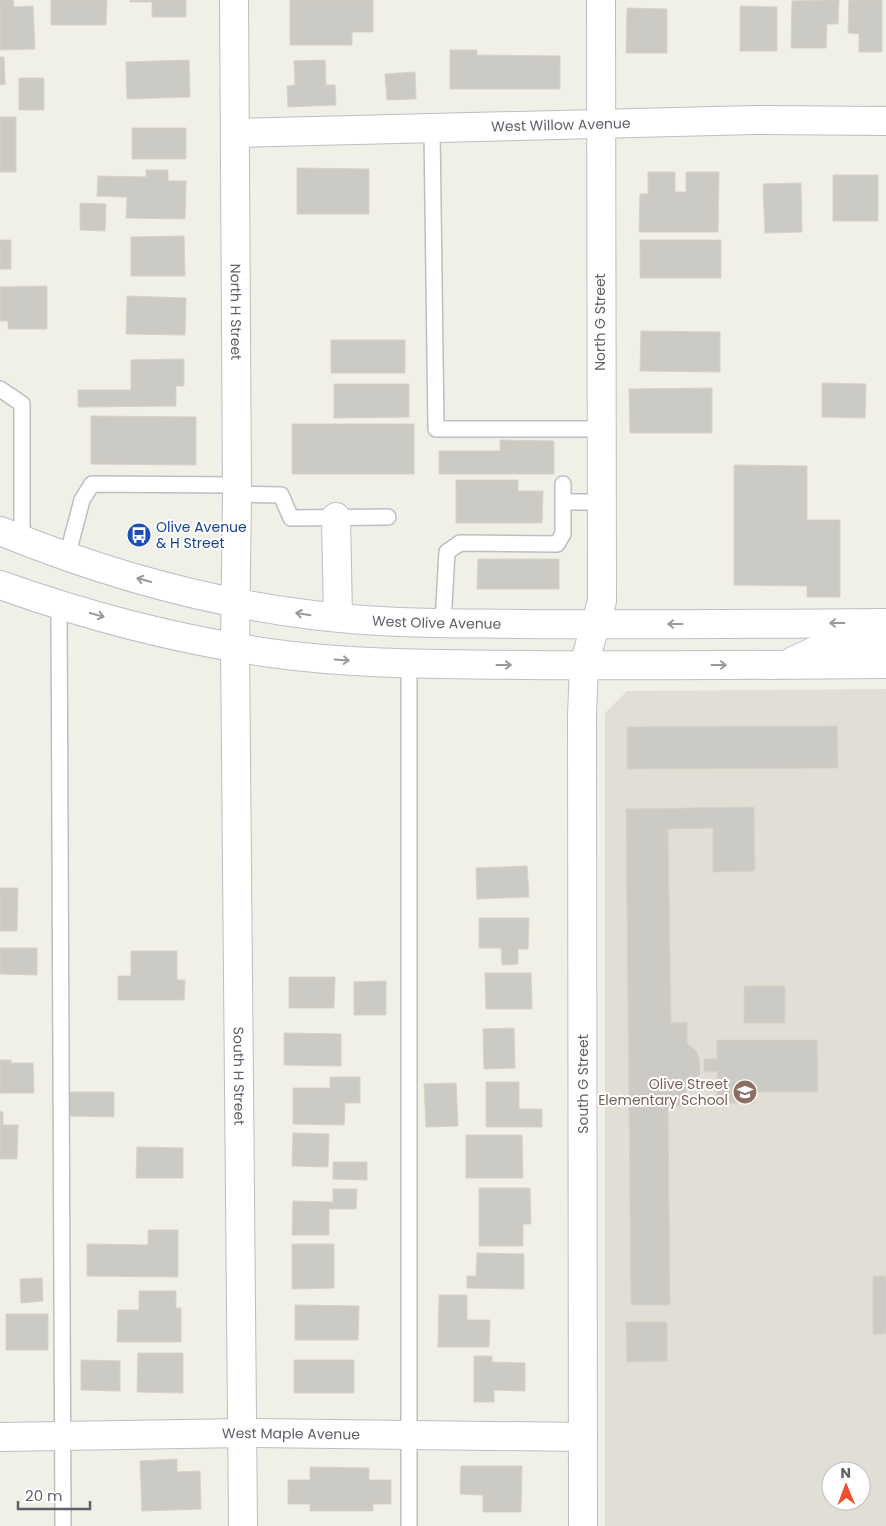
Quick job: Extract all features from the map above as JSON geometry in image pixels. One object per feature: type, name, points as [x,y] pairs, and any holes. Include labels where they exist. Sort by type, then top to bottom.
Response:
[{"type":"street","name":"North H Street","points":[[234,0],[236,133],[236,625]]},
{"type":"street","name":"North G Street","points":[[590,644],[602,601],[599,125],[601,0]]},
{"type":"street","name":"West Willow Avenue","points":[[236,133],[754,120],[886,121]]},
{"type":"street","points":[[336,518],[338,617]]},
{"type":"street","name":"West Olive Avenue","points":[[11,536],[67,557],[166,587],[236,625],[324,659],[409,664],[590,644],[886,623]]},
{"type":"street","name":"West Olive Avenue","points":[[0,585],[59,605],[131,624],[236,625],[338,617],[443,623],[590,644],[785,665],[886,664]]},
{"type":"street","name":"South H Street","points":[[236,625],[244,1433],[243,1526]]},
{"type":"street","points":[[785,665],[834,642],[886,641]]},
{"type":"street","name":"South G Street","points":[[583,1526],[582,716],[590,644]]},
{"type":"street","name":"West Maple Avenue","points":[[0,1437],[244,1433],[583,1437]]},
{"type":"lane","points":[[432,128],[436,429],[601,429]]},
{"type":"lane","points":[[0,389],[22,404],[11,536]]},
{"type":"lane","points":[[67,557],[82,500],[92,484],[237,489],[281,495],[290,518],[388,517]]},
{"type":"lane","points":[[443,623],[447,552],[460,543],[557,544],[563,534],[562,484]]},
{"type":"lane","points":[[562,502],[601,502]]},
{"type":"lane","points":[[59,605],[63,1526]]},
{"type":"lane","points":[[409,664],[409,1526]]},
{"type":"shaded area","name":"Olive Street Elementary School","points":[[886,689],[886,1526],[605,1526],[605,713],[627,691]]},
{"type":"building","points":[[0,0],[13,0],[14,7],[33,6],[35,49],[0,50]]},
{"type":"building","points":[[51,0],[107,0],[106,25],[51,25]]},
{"type":"building","points":[[130,0],[186,0],[186,17],[152,17],[152,2],[130,2]]},
{"type":"building","points":[[290,0],[373,0],[373,32],[352,32],[352,45],[290,45]]},
{"type":"building","points":[[839,0],[838,24],[827,24],[826,48],[791,48],[792,1]]},
{"type":"building","points":[[849,0],[882,0],[882,52],[859,52],[859,34],[848,33]]},
{"type":"building","points":[[740,6],[777,7],[777,51],[740,51]]},
{"type":"building","points":[[627,8],[667,9],[667,53],[626,53]]},
{"type":"building","points":[[450,50],[477,50],[477,55],[560,56],[560,89],[450,89]]},
{"type":"building","points":[[0,57],[4,57],[5,84],[0,85]]},
{"type":"building","points":[[189,60],[190,97],[127,99],[126,62]]},
{"type":"building","points":[[325,60],[326,85],[335,85],[336,105],[288,107],[287,86],[295,85],[294,61]]},
{"type":"building","points":[[415,72],[416,99],[387,100],[385,74]]},
{"type":"building","points":[[19,78],[44,78],[44,110],[19,110]]},
{"type":"building","points":[[0,117],[16,117],[16,172],[0,172]]},
{"type":"building","points":[[132,128],[186,128],[186,159],[132,159]]},
{"type":"building","points":[[297,168],[369,169],[369,214],[297,214]]},
{"type":"building","points":[[146,170],[168,170],[168,181],[186,181],[185,219],[126,218],[127,197],[97,196],[98,176],[146,177]]},
{"type":"building","points":[[648,172],[675,172],[675,192],[686,192],[686,172],[719,172],[718,232],[639,232],[640,194],[648,194]]},
{"type":"building","points":[[833,175],[878,175],[878,221],[833,221]]},
{"type":"building","points":[[801,183],[802,232],[765,233],[763,184]]},
{"type":"building","points":[[80,203],[106,204],[105,231],[80,230]]},
{"type":"building","points":[[184,236],[185,276],[131,276],[131,237]]},
{"type":"building","points":[[0,240],[11,240],[11,269],[0,269]]},
{"type":"building","points":[[640,240],[721,240],[721,278],[640,278]]},
{"type":"building","points":[[47,286],[47,329],[8,329],[8,321],[0,321],[0,287]]},
{"type":"building","points":[[127,296],[186,298],[185,335],[126,334]]},
{"type":"building","points":[[641,331],[720,332],[720,372],[640,371]]},
{"type":"building","points":[[331,340],[405,340],[405,373],[331,373]]},
{"type":"building","points":[[184,359],[184,386],[176,386],[176,406],[78,407],[78,390],[131,390],[131,360]]},
{"type":"building","points":[[822,383],[866,384],[865,418],[822,417]]},
{"type":"building","points":[[334,384],[409,384],[409,417],[334,418]]},
{"type":"building","points":[[712,388],[712,433],[630,433],[629,389]]},
{"type":"building","points":[[91,416],[196,417],[196,465],[91,464]]},
{"type":"building","points":[[292,424],[414,424],[414,474],[292,474]]},
{"type":"building","points":[[500,440],[554,441],[554,474],[439,474],[439,451],[500,451]]},
{"type":"building","points":[[734,465],[807,466],[807,520],[840,520],[840,597],[807,597],[807,586],[734,585]]},
{"type":"building","points":[[456,480],[518,480],[518,491],[543,491],[542,523],[456,523]]},
{"type":"building","points":[[478,559],[559,559],[559,589],[477,589]]},
{"type":"building","points":[[837,726],[838,768],[627,769],[627,727]]},
{"type":"building","points":[[754,807],[755,871],[713,872],[713,828],[668,829],[671,1023],[687,1022],[687,1043],[696,1051],[699,1058],[700,1073],[695,1083],[686,1090],[686,1106],[668,1106],[670,1305],[631,1305],[626,809]]},
{"type":"building","points":[[527,866],[529,897],[477,899],[476,868]]},
{"type":"building","points":[[0,888],[18,888],[17,931],[0,931]]},
{"type":"building","points":[[479,918],[529,918],[528,949],[518,949],[518,964],[502,965],[501,948],[479,948]]},
{"type":"building","points":[[0,948],[37,948],[37,975],[0,974]]},
{"type":"building","points":[[131,951],[177,951],[177,980],[185,980],[184,1000],[118,1000],[118,976],[131,976]]},
{"type":"building","points":[[485,973],[531,973],[532,1009],[486,1009]]},
{"type":"building","points":[[289,977],[335,977],[334,1008],[289,1008]]},
{"type":"building","points":[[386,981],[386,1015],[354,1015],[354,982]]},
{"type":"building","points":[[744,986],[785,986],[785,1023],[744,1023]]},
{"type":"building","points":[[514,1028],[515,1068],[484,1069],[483,1029]]},
{"type":"building","points":[[284,1033],[341,1034],[341,1066],[284,1065]]},
{"type":"building","points":[[717,1040],[817,1040],[818,1092],[755,1092],[755,1103],[717,1103],[717,1071],[704,1072],[704,1059],[717,1059]]},
{"type":"building","points":[[0,1060],[11,1060],[11,1063],[33,1063],[34,1093],[0,1093]]},
{"type":"building","points":[[330,1077],[360,1077],[360,1103],[345,1103],[344,1125],[293,1124],[293,1088],[330,1088]]},
{"type":"building","points":[[486,1082],[519,1082],[519,1109],[542,1109],[542,1127],[486,1127]]},
{"type":"building","points":[[456,1083],[458,1126],[426,1127],[424,1084]]},
{"type":"building","points":[[68,1092],[114,1092],[114,1117],[67,1116]]},
{"type":"building","points":[[0,1111],[3,1112],[3,1125],[18,1125],[17,1159],[0,1159]]},
{"type":"building","points":[[293,1133],[329,1134],[328,1167],[292,1166]]},
{"type":"building","points":[[466,1135],[522,1135],[523,1178],[466,1178]]},
{"type":"building","points":[[137,1147],[183,1148],[183,1178],[136,1178]]},
{"type":"building","points":[[333,1162],[367,1162],[367,1180],[333,1179]]},
{"type":"building","points":[[479,1188],[530,1188],[531,1224],[523,1224],[523,1246],[479,1246]]},
{"type":"building","points":[[333,1189],[357,1189],[356,1209],[329,1209],[329,1235],[292,1235],[293,1201],[333,1202]]},
{"type":"building","points":[[148,1230],[178,1230],[178,1277],[87,1276],[87,1244],[148,1245]]},
{"type":"building","points":[[292,1244],[334,1244],[334,1288],[292,1289]]},
{"type":"building","points":[[477,1253],[524,1254],[524,1289],[467,1288],[467,1276],[476,1276]]},
{"type":"building","points":[[873,1276],[886,1276],[886,1334],[873,1334]]},
{"type":"building","points":[[42,1278],[43,1301],[21,1303],[20,1279]]},
{"type":"building","points":[[139,1291],[176,1291],[176,1308],[181,1308],[181,1342],[117,1342],[118,1310],[139,1310]]},
{"type":"building","points":[[439,1295],[467,1295],[467,1320],[490,1320],[489,1347],[438,1347]]},
{"type":"building","points":[[295,1305],[359,1306],[358,1340],[295,1340]]},
{"type":"building","points":[[6,1314],[48,1314],[48,1350],[6,1350]]},
{"type":"building","points":[[626,1322],[667,1322],[667,1361],[627,1362]]},
{"type":"building","points":[[138,1353],[183,1353],[183,1393],[137,1392]]},
{"type":"building","points":[[474,1356],[492,1356],[492,1362],[525,1363],[525,1391],[494,1390],[494,1402],[474,1402]]},
{"type":"building","points":[[81,1360],[120,1361],[120,1391],[81,1390]]},
{"type":"building","points":[[294,1360],[354,1360],[354,1393],[294,1393]]},
{"type":"building","points":[[177,1459],[177,1472],[200,1471],[201,1509],[142,1511],[140,1461]]},
{"type":"building","points":[[461,1466],[522,1466],[521,1512],[483,1512],[483,1495],[460,1494]]},
{"type":"building","points":[[310,1467],[369,1468],[369,1480],[391,1480],[391,1504],[373,1504],[373,1511],[310,1511],[310,1504],[288,1504],[288,1480],[310,1480]]},
{"type":"place","name":"Olive Avenue & H Street","points":[[139,535]]},
{"type":"place","name":"Olive Street Elementary School","points":[[745,1092]]}]
